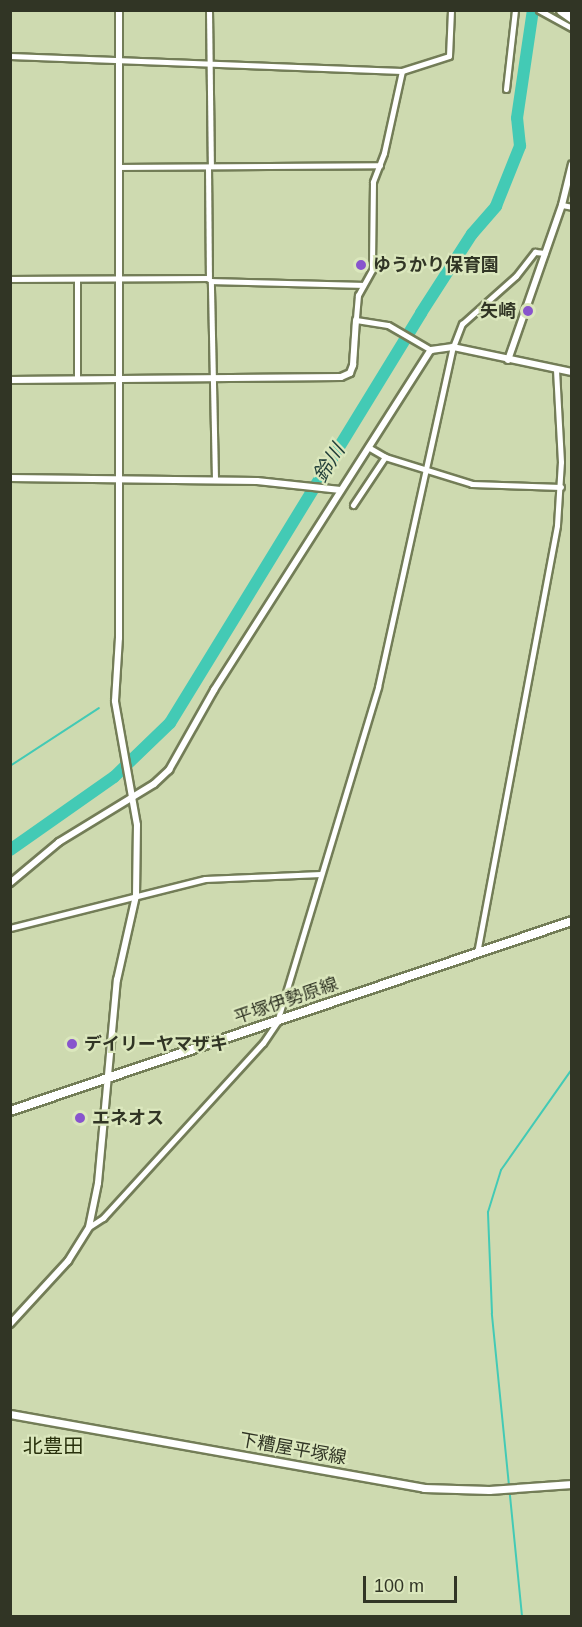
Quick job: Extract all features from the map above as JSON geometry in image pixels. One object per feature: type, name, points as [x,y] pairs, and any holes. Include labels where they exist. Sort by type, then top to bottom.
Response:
[{"type":"highway","points":[[561,10],[572,18]]},
{"type":"main road","name":"平塚伊勢原線","points":[[10,1111],[572,921]]},
{"type":"main road","name":"下糟屋平塚線","points":[[10,1414],[410,1486],[507,1489],[572,1484]]},
{"type":"street","points":[[10,1324],[68,1261],[89,1227],[98,1183],[117,980],[136,896],[137,825],[119,737],[115,701],[120,379],[119,10]]},
{"type":"street","points":[[209,10],[210,279],[216,379],[215,480]]},
{"type":"street","points":[[10,56],[210,66],[402,71],[450,56],[451,10]]},
{"type":"street","points":[[506,89],[515,10]]},
{"type":"street","points":[[539,10],[572,28]]},
{"type":"street","points":[[10,380],[341,377],[350,373],[353,365],[358,295],[372,270],[373,182],[380,165],[402,71]]},
{"type":"street","points":[[508,360],[562,205],[572,164]]},
{"type":"street","points":[[118,167],[380,165]]},
{"type":"street","points":[[562,205],[572,207]]},
{"type":"street","points":[[89,1227],[103,1218],[263,1043],[277,1022],[378,687],[428,472],[453,347],[462,324],[516,276],[535,252],[545,253]]},
{"type":"street","points":[[10,279],[210,279],[363,285]]},
{"type":"street","points":[[76,379],[77,280]]},
{"type":"street","points":[[356,320],[388,325],[431,350],[453,347],[572,372]]},
{"type":"street","points":[[10,883],[59,842],[154,784],[179,756],[214,690],[339,490],[431,350]]},
{"type":"street","points":[[477,953],[561,486],[556,369]]},
{"type":"street","points":[[368,447],[385,457],[472,484],[561,486]]},
{"type":"street","points":[[353,505],[385,457]]},
{"type":"street","points":[[10,478],[215,480],[295,484],[339,490]]},
{"type":"street","points":[[10,928],[205,879],[321,874]]},
{"type":"waterway","name":"鈴川","points":[[10,850],[114,777],[170,723],[421,313],[472,234],[496,206],[520,146],[517,118],[533,10]]},
{"type":"waterway","points":[[10,766],[99,708]]},
{"type":"waterway","points":[[522,1616],[492,1313],[488,1212],[501,1170],[572,1069]]},
{"type":"place","name":"ゆうかり保育園","points":[[361,265]]},
{"type":"place","name":"矢崎","points":[[528,311]]},
{"type":"place","name":"デイリーヤマザキ","points":[[72,1044]]},
{"type":"place","name":"エネオス","points":[[80,1118]]},
{"type":"district","name":"北豊田","points":[[53,1446]]}]
